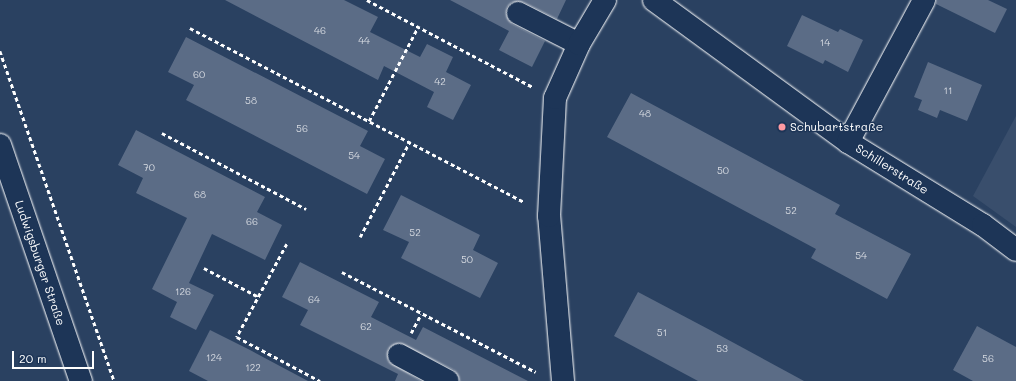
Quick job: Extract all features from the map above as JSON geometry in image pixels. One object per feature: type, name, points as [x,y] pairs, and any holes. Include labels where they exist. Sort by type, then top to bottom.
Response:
[{"type":"street","points":[[563,381],[550,216],[555,98],[579,44],[605,0]]},
{"type":"street","name":"Schillerstraße","points":[[654,0],[848,142],[982,225],[1016,250]]},
{"type":"street","points":[[848,142],[924,0]]},
{"type":"street","points":[[518,13],[579,44]]},
{"type":"street","name":"Ludwigsburger Straße","points":[[0,145],[80,381]]},
{"type":"street","points":[[399,355],[448,381]]},
{"type":"path","points":[[368,0],[555,98]]},
{"type":"path","points":[[369,121],[418,27]]},
{"type":"path","points":[[190,28],[410,141],[550,216]]},
{"type":"path","points":[[0,51],[114,381]]},
{"type":"path","points":[[162,133],[306,209]]},
{"type":"path","points":[[360,237],[410,141]]},
{"type":"path","points":[[287,244],[237,337],[320,381]]},
{"type":"path","points":[[204,268],[259,297]]},
{"type":"path","points":[[342,272],[541,374]]},
{"type":"shaded area","points":[[1016,116],[1016,227],[973,196]]},
{"type":"building","points":[[225,0],[344,0],[378,17],[370,32],[420,57],[427,44],[453,57],[446,72],[471,85],[453,120],[427,107],[434,92],[384,66],[378,80]]},
{"type":"building","points":[[450,0],[566,0],[557,19],[523,2],[512,2],[507,7],[506,14],[512,24],[545,41],[532,67],[499,50],[509,31]]},
{"type":"building","points":[[936,0],[988,0],[1007,9],[995,33],[936,4]]},
{"type":"building","points":[[802,15],[838,32],[840,29],[863,40],[848,72],[825,60],[823,64],[787,46]]},
{"type":"building","points":[[186,37],[368,131],[360,146],[385,159],[367,194],[186,100],[194,85],[168,72]]},
{"type":"building","points":[[928,62],[982,85],[967,121],[940,110],[937,118],[918,110],[922,100],[914,97]]},
{"type":"building","points":[[631,93],[840,205],[835,214],[911,254],[887,299],[811,258],[816,249],[607,137]]},
{"type":"building","points":[[136,130],[265,197],[257,212],[282,225],[265,260],[212,234],[189,283],[214,295],[196,330],[170,317],[177,302],[152,289],[187,218],[136,193],[143,178],[118,165]]},
{"type":"building","points":[[401,195],[480,235],[473,250],[498,263],[480,298],[401,258],[409,242],[383,230]]},
{"type":"building","points":[[300,262],[379,302],[371,317],[416,340],[423,327],[528,381],[460,381],[454,370],[399,343],[388,349],[388,361],[421,381],[395,381],[398,374],[300,325],[308,310],[282,297]]},
{"type":"building","points":[[638,292],[804,381],[698,381],[614,336]]},
{"type":"building","points":[[977,326],[1016,347],[1016,381],[973,381],[953,370]]},
{"type":"building","points":[[210,330],[308,381],[208,381],[189,371]]},
{"type":"place","name":"Schubartstraße","points":[[782,127]]}]
